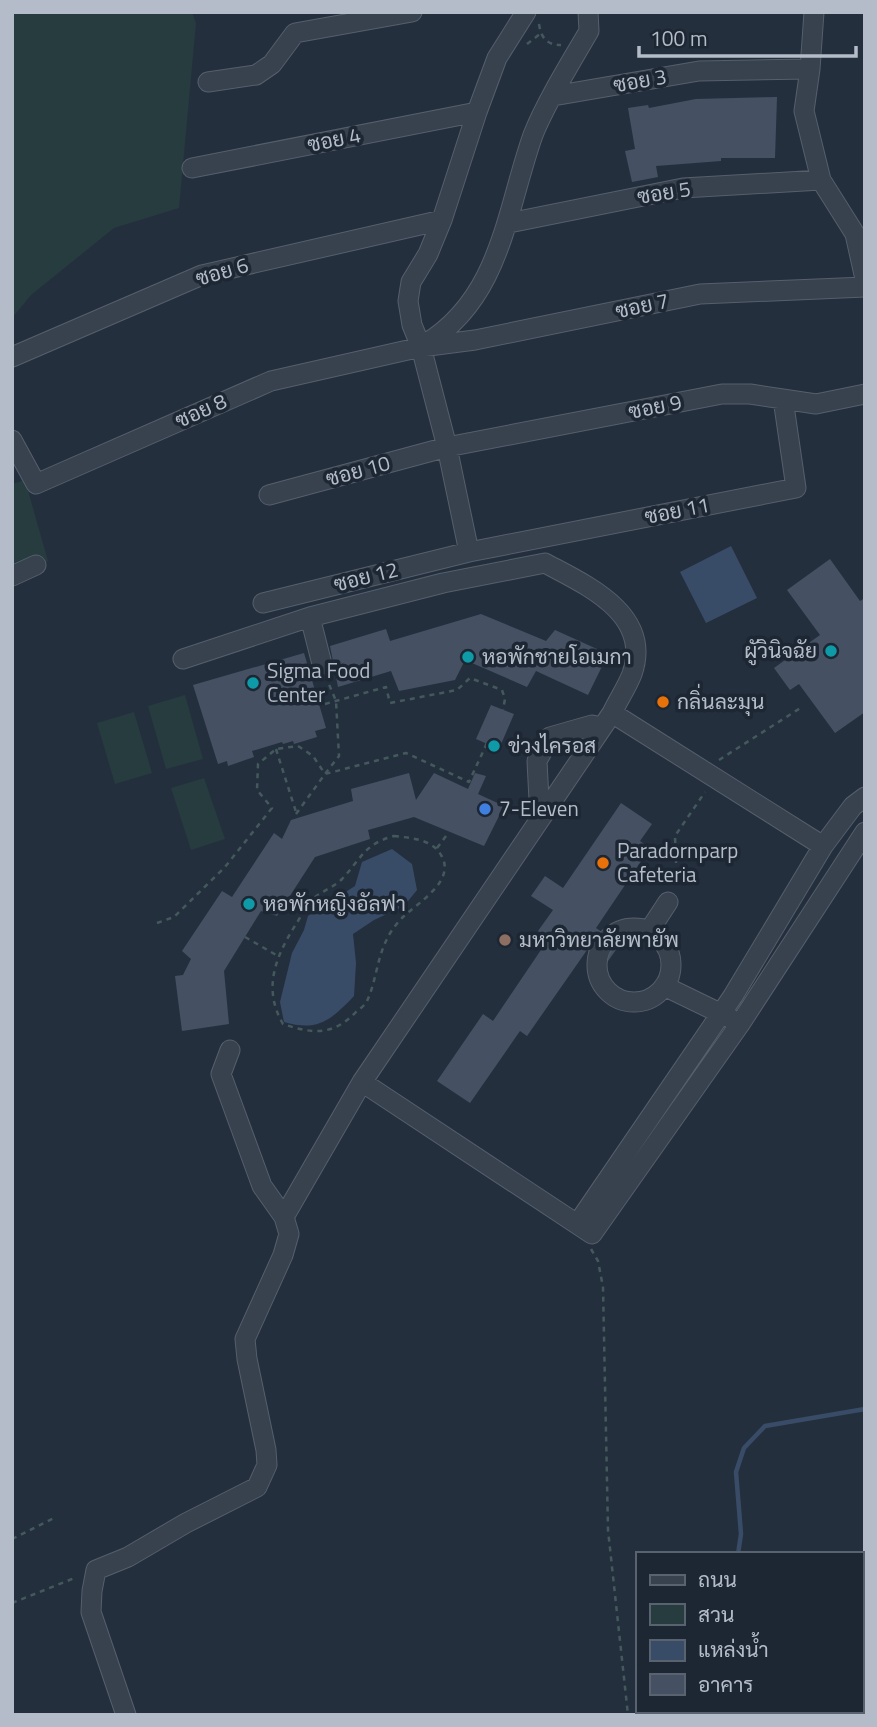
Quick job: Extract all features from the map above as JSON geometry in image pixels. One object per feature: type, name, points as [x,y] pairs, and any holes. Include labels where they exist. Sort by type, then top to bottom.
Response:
[{"type":"street","points":[[208,82],[256,75],[272,64],[295,33],[412,12]]},
{"type":"street","points":[[421,347],[445,332],[474,300],[509,223],[534,133],[589,31],[588,12]]},
{"type":"street","points":[[814,12],[804,111],[821,180],[855,234],[865,279]]},
{"type":"street","points":[[469,552],[447,447],[421,347],[412,325],[408,301],[411,282],[428,254],[442,220],[497,58],[533,15]]},
{"type":"street","name":"ซอย 3","points":[[553,96],[699,71],[810,69]]},
{"type":"street","name":"ซอย 4","points":[[192,169],[477,111]]},
{"type":"street","name":"ซอย 5","points":[[509,223],[683,188],[821,180]]},
{"type":"street","name":"ซอย 6","points":[[12,357],[202,275],[442,220]]},
{"type":"street","name":"ซอย 7","points":[[421,347],[475,340],[700,294],[865,287]]},
{"type":"street","name":"ซอย 8","points":[[12,440],[36,484],[271,381],[421,347]]},
{"type":"street","name":"ซอย 9","points":[[447,447],[722,394],[750,394],[816,404],[865,394]]},
{"type":"street","name":"ซอย 11","points":[[469,552],[796,488],[783,399]]},
{"type":"street","name":"ซอย 10","points":[[269,495],[447,447]]},
{"type":"street","name":"ซอย 12","points":[[263,603],[469,552]]},
{"type":"street","points":[[183,659],[310,617],[443,583],[544,563],[599,592],[621,612],[636,643],[632,673],[607,720],[362,1082],[284,1217]]},
{"type":"street","points":[[12,576],[36,565]]},
{"type":"street","points":[[310,617],[323,668]]},
{"type":"street","points":[[543,813],[539,800],[537,761],[551,737],[607,720],[712,776],[823,846]]},
{"type":"street","points":[[585,1229],[823,846],[853,806],[865,797]]},
{"type":"street","points":[[585,1229],[740,1024],[865,832]]},
{"type":"street","points":[[649,931],[668,902]]},
{"type":"street","points":[[624,929],[649,931],[666,945],[670,955],[671,966],[664,986],[655,995],[630,1002],[607,991],[597,968],[603,943],[612,934],[624,929]]},
{"type":"street","points":[[664,986],[740,1024]]},
{"type":"street","points":[[126,1715],[91,1612],[96,1570],[128,1558],[186,1523],[257,1487],[267,1465],[267,1450],[245,1339],[284,1255],[289,1234],[284,1217],[262,1186],[221,1074],[230,1051]]},
{"type":"street","points":[[362,1082],[585,1229]]},
{"type":"path","points":[[533,15],[540,34],[549,43],[558,46],[565,44]]},
{"type":"path","points":[[522,52],[528,43],[540,34]]},
{"type":"path","points":[[555,53],[558,46]]},
{"type":"path","points":[[276,749],[296,814],[340,756],[336,701],[323,668]]},
{"type":"path","points":[[325,704],[386,687],[390,702],[457,691],[470,678],[502,690],[505,699],[503,710]]},
{"type":"path","points":[[676,863],[675,836],[712,776],[715,763],[802,707]]},
{"type":"path","points":[[325,774],[405,753],[469,782],[486,743]]},
{"type":"path","points":[[157,923],[174,917],[225,867],[272,808],[257,790],[258,764],[276,749],[298,746],[313,756],[325,774]]},
{"type":"path","points":[[437,848],[449,832]]},
{"type":"path","points":[[394,836],[416,838],[437,848],[444,860],[443,875],[431,894],[400,919],[386,940],[366,1003],[347,1021],[329,1030],[306,1032],[283,1024],[275,1011],[272,990],[278,956],[310,901],[341,880],[356,860],[378,840],[394,836]]},
{"type":"path","points":[[245,937],[278,956]]},
{"type":"path","points":[[585,1229],[598,1261],[603,1287],[608,1530],[628,1715]]},
{"type":"path","points":[[12,1539],[56,1517]]},
{"type":"path","points":[[12,1603],[96,1570]]},
{"type":"green space","points":[[12,12],[192,12],[196,23],[179,208],[114,228],[31,295],[12,318]]},
{"type":"green space","points":[[25,480],[48,561],[12,575],[12,484]]},
{"type":"green space","points":[[185,695],[203,759],[166,769],[148,706]]},
{"type":"green space","points":[[134,712],[152,773],[115,784],[97,723]]},
{"type":"green space","points":[[204,778],[225,839],[191,850],[171,788]]},
{"type":"water","points":[[731,546],[757,598],[706,623],[680,572]]},
{"type":"water","points":[[392,849],[412,864],[417,890],[404,906],[374,920],[353,934],[356,963],[354,996],[323,1022],[306,1026],[284,1022],[280,1002],[292,953],[308,916],[355,886],[362,862]]},
{"type":"building","points":[[777,97],[775,158],[721,158],[721,161],[656,166],[658,177],[632,182],[625,151],[635,149],[628,108],[648,105],[649,108],[696,99]]},
{"type":"building","name":"ผัูวินิจฉัย","points":[[830,559],[860,601],[865,598],[865,712],[835,733],[799,684],[790,690],[774,668],[820,635],[787,590]]},
{"type":"building","name":"หอพักชายโอเมกา","points":[[481,614],[546,641],[555,630],[608,654],[588,695],[536,671],[527,687],[465,660],[455,680],[399,691],[391,671],[338,687],[330,646],[386,629],[390,641]]},
{"type":"building","points":[[304,653],[326,728],[315,731],[317,737],[294,744],[293,741],[282,742],[252,751],[254,757],[228,766],[227,761],[218,764],[193,685]]},
{"type":"building","name":"ข่วงไครอส","points":[[491,705],[514,714],[499,749],[476,739]]},
{"type":"building","name":"หอพักหญิงอัลฟา","points":[[409,773],[416,800],[434,773],[468,789],[475,773],[486,776],[478,794],[504,806],[484,846],[414,817],[368,830],[370,839],[315,857],[277,916],[261,911],[224,971],[229,1024],[182,1031],[175,976],[183,975],[191,959],[182,951],[222,891],[232,897],[274,833],[282,839],[291,820],[353,801],[351,789]]},
{"type":"building","points":[[621,803],[652,824],[640,841],[650,848],[596,928],[620,944],[606,964],[587,950],[527,1036],[520,1031],[470,1103],[437,1081],[483,1014],[493,1021],[549,938],[538,931],[553,910],[531,896],[545,876],[563,888]]},
{"type":"waterway","points":[[738,1552],[741,1534],[736,1472],[744,1448],[765,1426],[865,1409]]},
{"type":"place","name":"ผัูวินิจฉัย","points":[[831,651]]},
{"type":"place","name":"หอพักชายโอเมกา","points":[[468,657]]},
{"type":"place","name":"Sigma Food Center","points":[[253,683]]},
{"type":"place","name":"กลิ่นละมุน","points":[[663,702]]},
{"type":"place","name":"ข่วงไครอส","points":[[494,746]]},
{"type":"place","name":"7-Eleven","points":[[485,809]]},
{"type":"place","name":"Paradornparp Cafeteria","points":[[603,863]]},
{"type":"place","name":"หอพักหญิงอัลฟา","points":[[249,904]]},
{"type":"place","name":"มหาวิทยาลัยพายัพ","points":[[505,940]]}]
